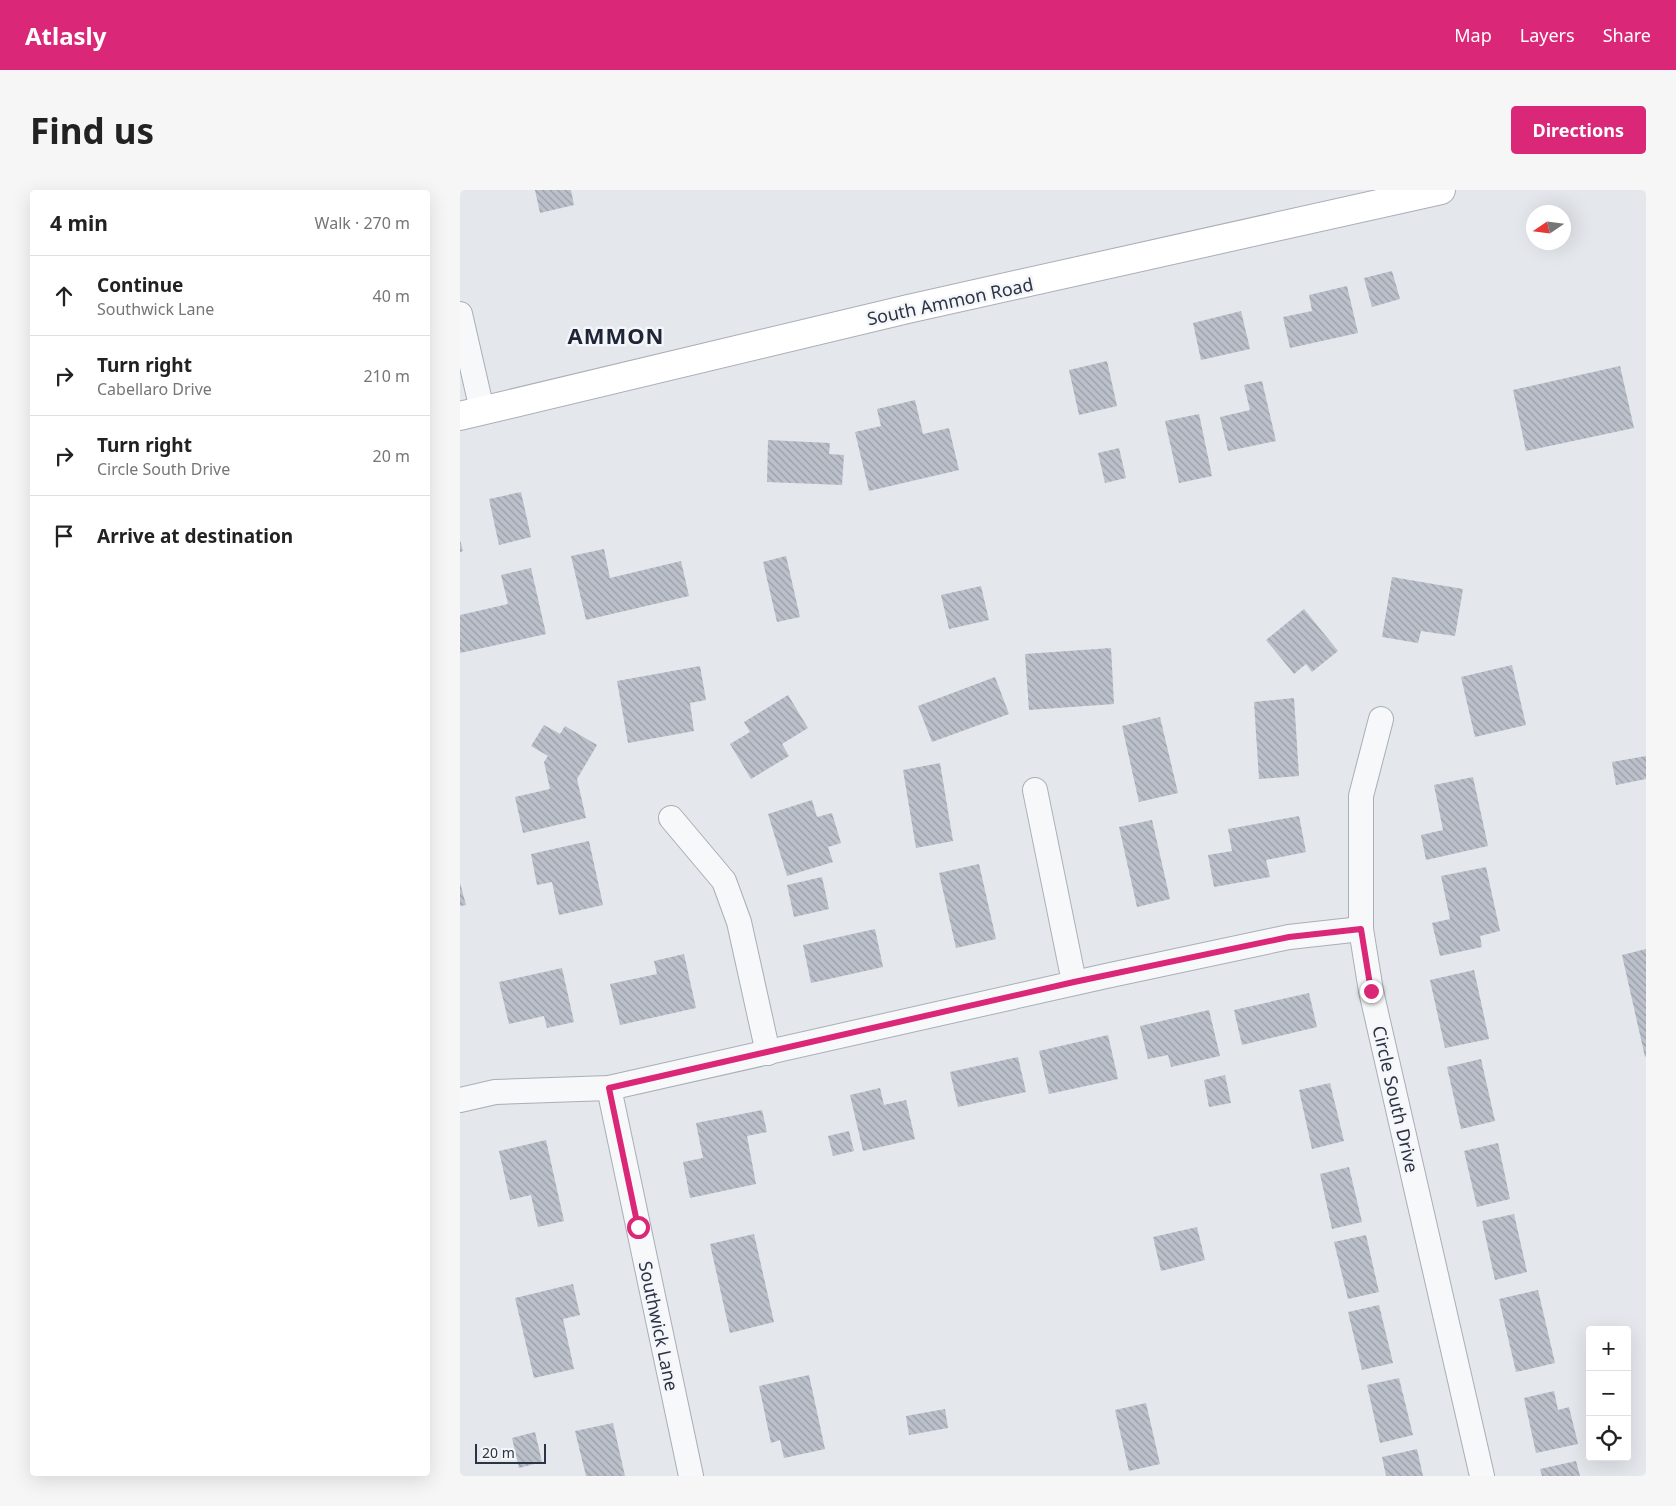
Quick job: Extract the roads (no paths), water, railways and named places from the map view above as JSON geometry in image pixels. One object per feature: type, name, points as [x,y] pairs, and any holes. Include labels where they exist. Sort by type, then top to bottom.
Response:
[{"type":"main road","name":"South Ammon Road","points":[[471,413],[908,310],[1441,190]]},
{"type":"street","points":[[460,314],[471,413]]},
{"type":"street","name":"Circle South Drive","points":[[1381,719],[1361,796],[1361,929],[1371,991],[1482,1476]]},
{"type":"street","points":[[1035,790],[1074,982]]},
{"type":"street","points":[[672,818],[724,881],[739,922],[768,1054]]},
{"type":"street","points":[[460,1100],[495,1092],[609,1088],[768,1054],[1074,982],[1289,937],[1361,929]]},
{"type":"street","name":"Southwick Lane","points":[[609,1088],[691,1476]]},
{"type":"district","name":"AMMON","points":[[616,335]]}]
